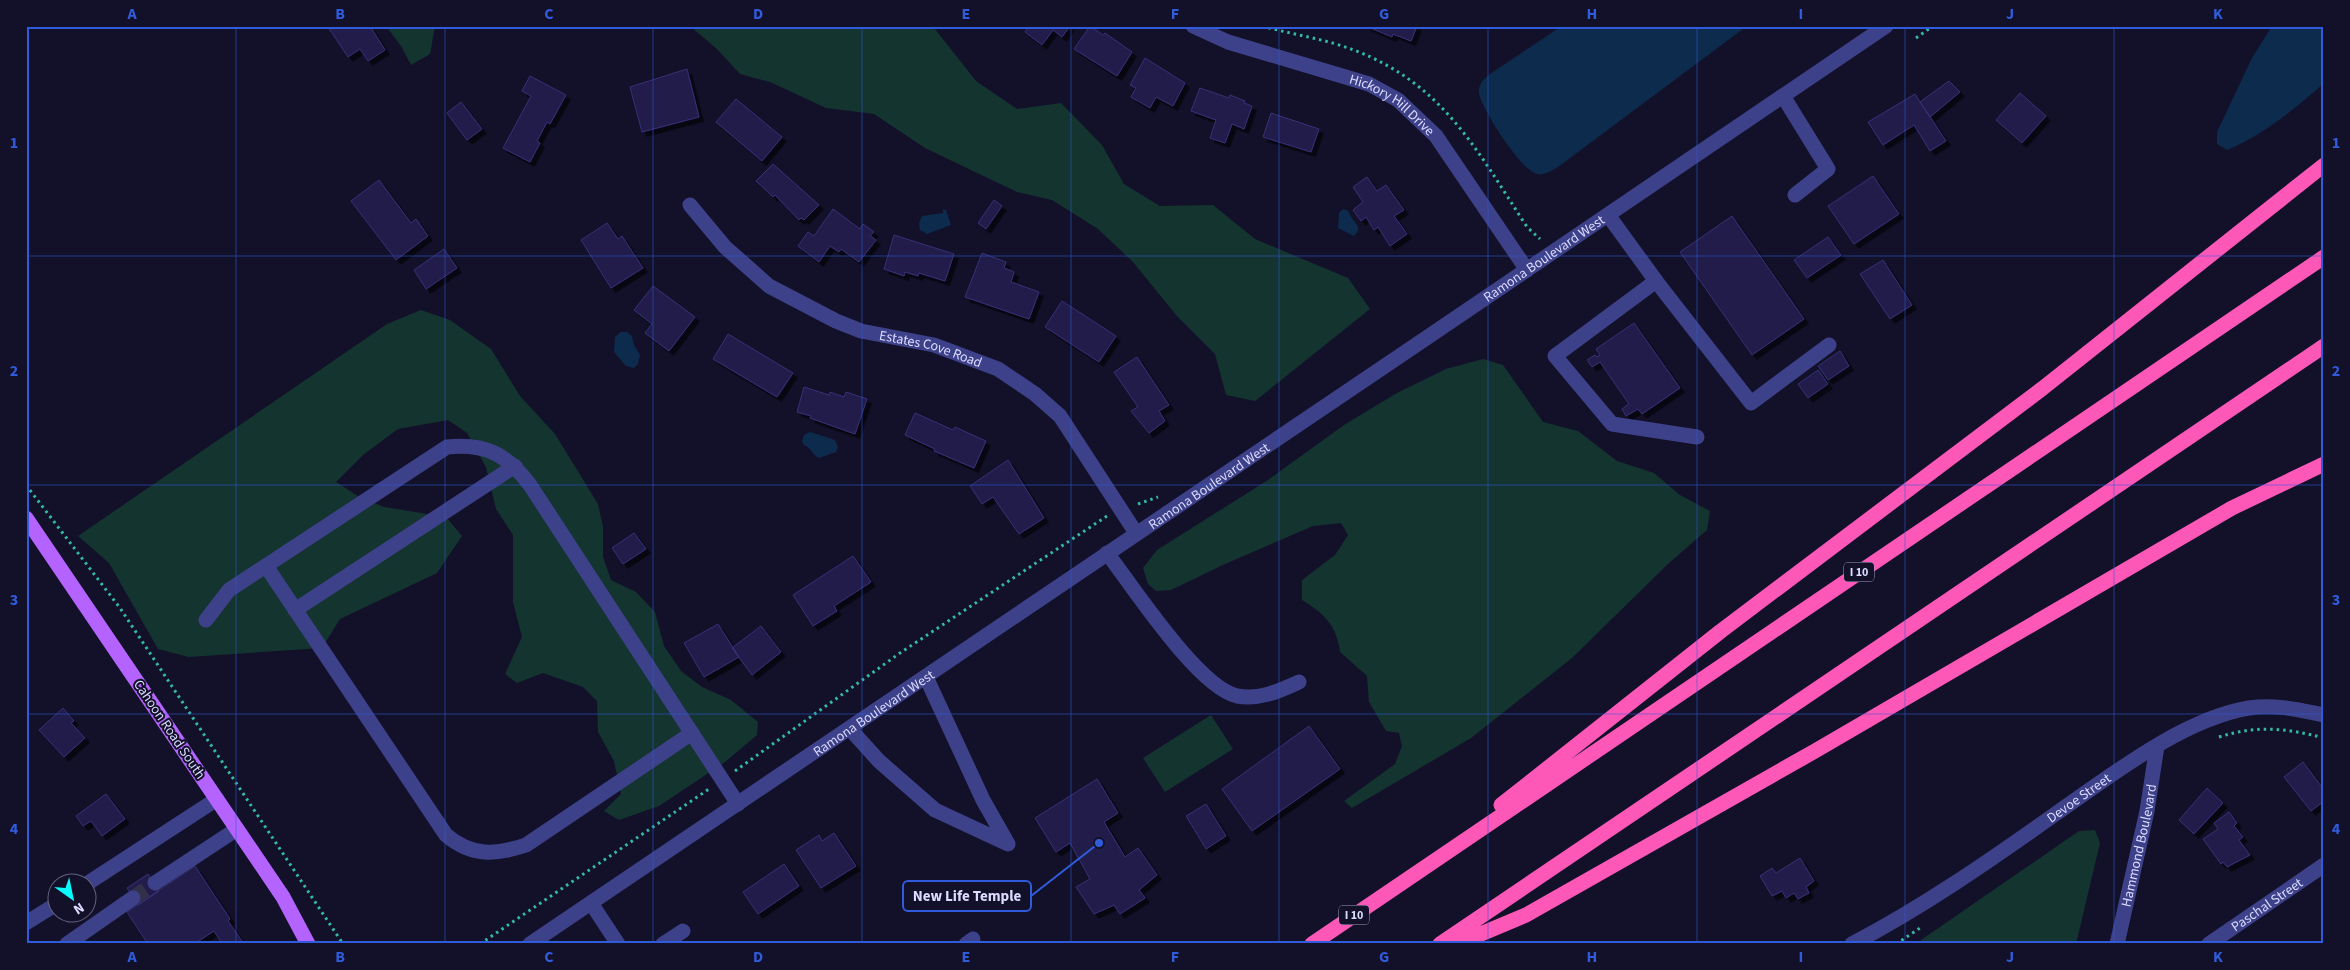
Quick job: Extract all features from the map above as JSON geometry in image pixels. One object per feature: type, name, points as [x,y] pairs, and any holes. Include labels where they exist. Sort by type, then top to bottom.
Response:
[{"type":"highway","points":[[1395,887],[1722,631],[2043,388],[2324,165]]},
{"type":"highway","name":"I 10","points":[[1312,944],[2324,257]]},
{"type":"highway","points":[[1440,944],[2324,346]]},
{"type":"highway","points":[[1457,944],[1534,910],[1815,751],[2232,508],[2324,464]]},
{"type":"main road","name":"Cahoon Road South","points":[[26,518],[283,897],[308,944]]},
{"type":"street","name":"Hickory Hill Drive","points":[[1193,26],[1228,42],[1369,84],[1398,100],[1436,136],[1527,270]]},
{"type":"street","name":"Ramona Boulevard West","points":[[530,944],[1886,26]]},
{"type":"street","points":[[1783,96],[1828,169],[1795,195]]},
{"type":"street","name":"Estates Cove Road","points":[[690,205],[725,247],[769,286],[836,321],[861,331],[934,345],[998,369],[1019,382],[1060,416],[1136,533]]},
{"type":"street","points":[[1608,215],[1656,281],[1751,403],[1829,345]]},
{"type":"street","points":[[1656,281],[1555,356],[1612,424],[1697,437]]},
{"type":"street","points":[[206,620],[229,590],[447,447],[468,445],[491,451],[515,466],[530,485],[738,804]]},
{"type":"street","points":[[295,610],[515,466]]},
{"type":"street","points":[[1107,553],[1177,645],[1211,682],[1237,696],[1268,696],[1299,682]]},
{"type":"street","points":[[266,566],[446,835],[466,848],[488,854],[509,851],[526,844],[692,733]]},
{"type":"street","points":[[850,729],[879,761],[935,810],[1008,844],[984,800],[926,677]]},
{"type":"street","name":"Devoe Street","points":[[1852,944],[1904,916],[2157,746],[2221,715],[2248,708],[2283,707],[2324,715]]},
{"type":"street","name":"Hammond Boulevard","points":[[2117,944],[2148,811],[2157,746]]},
{"type":"street","points":[[98,877],[217,799]]},
{"type":"street","points":[[155,883],[237,829]]},
{"type":"street","name":"Paschal Street","points":[[2209,944],[2324,865]]},
{"type":"street","points":[[67,944],[133,898]]},
{"type":"street","points":[[591,903],[618,944]]},
{"type":"street","points":[[26,924],[48,910]]},
{"type":"street","points":[[663,944],[683,931]]},
{"type":"path","points":[[1916,38],[1933,26]]},
{"type":"path","points":[[26,485],[120,608],[343,944]]},
{"type":"path","points":[[480,944],[722,780],[900,653],[1112,512],[1152,500],[1164,494]]},
{"type":"path","points":[[2212,739],[2256,729],[2291,729],[2324,738]]},
{"type":"path","points":[[1896,944],[1924,925]]},
{"type":"green space","points":[[386,26],[435,26],[430,54],[411,65],[401,46]]},
{"type":"green space","points":[[690,26],[929,26],[935,29],[976,81],[1017,109],[1061,103],[1102,145],[1124,184],[1160,206],[1213,205],[1255,239],[1348,278],[1370,309],[1255,401],[1226,395],[1215,354],[1176,315],[1133,262],[1098,229],[1052,200],[1017,192],[925,148],[874,114],[826,108],[770,82],[740,74],[717,49]]},
{"type":"green space","points":[[421,310],[450,320],[491,349],[520,396],[555,434],[598,504],[603,527],[603,557],[611,580],[636,592],[655,612],[664,646],[681,671],[702,687],[731,700],[758,722],[757,735],[725,762],[659,806],[619,820],[604,811],[621,794],[614,761],[598,732],[597,701],[583,687],[543,673],[517,683],[505,674],[522,637],[513,602],[513,535],[496,509],[486,467],[467,433],[448,420],[398,429],[363,455],[336,482],[358,496],[384,507],[446,517],[462,536],[437,573],[340,619],[322,648],[189,657],[158,649],[109,563],[78,536],[387,324]]},
{"type":"green space","points":[[1483,359],[1503,365],[1543,422],[1578,431],[1617,461],[1654,473],[1680,495],[1710,511],[1707,530],[1669,563],[1572,658],[1471,738],[1352,808],[1344,801],[1395,764],[1402,746],[1399,733],[1386,731],[1369,702],[1367,676],[1340,652],[1336,635],[1323,615],[1302,600],[1302,580],[1335,555],[1348,535],[1341,523],[1313,526],[1225,564],[1171,590],[1156,591],[1148,584],[1143,568],[1157,550],[1268,480],[1344,425],[1397,393],[1446,369]]},
{"type":"green space","points":[[1211,715],[1233,749],[1165,792],[1143,758]]},
{"type":"green space","points":[[2095,830],[2100,843],[2076,944],[1922,944],[1921,940],[2079,831]]},
{"type":"water","points":[[1562,26],[1747,26],[1558,167],[1545,173],[1537,174],[1530,171],[1522,163],[1494,125],[1481,101],[1479,87],[1490,74]]},
{"type":"water","points":[[2272,26],[2324,26],[2324,83],[2278,121],[2253,137],[2227,150],[2217,144],[2217,132],[2252,58]]},
{"type":"water","points":[[943,209],[946,210],[951,225],[927,234],[920,230],[919,223],[922,216],[943,213]]},
{"type":"water","points":[[1343,209],[1348,211],[1358,227],[1358,231],[1354,236],[1338,228],[1339,213]]},
{"type":"water","points":[[621,332],[627,332],[632,336],[634,345],[640,355],[638,364],[634,368],[626,366],[614,352],[615,337]]},
{"type":"water","points":[[810,432],[835,440],[838,447],[836,452],[817,457],[802,441],[804,435]]},
{"type":"building","points":[[370,26],[385,50],[368,61],[360,49],[348,57],[328,27]]},
{"type":"building","points":[[1029,26],[1070,26],[1062,37],[1053,30],[1042,45],[1025,32]]},
{"type":"building","points":[[1090,26],[1103,35],[1105,33],[1132,52],[1117,76],[1074,49]]},
{"type":"building","points":[[1366,26],[1417,26],[1411,41],[1393,34],[1392,37]]},
{"type":"building","points":[[1145,58],[1185,83],[1173,106],[1156,97],[1150,108],[1131,97],[1136,88],[1130,85]]},
{"type":"building","points":[[687,69],[699,117],[642,132],[630,87]]},
{"type":"building","points":[[530,76],[566,95],[550,124],[547,122],[537,141],[540,143],[530,162],[503,148],[531,96],[522,91]]},
{"type":"building","points":[[1949,81],[1960,92],[1930,117],[1920,102]]},
{"type":"building","points":[[1200,88],[1229,98],[1230,95],[1252,106],[1244,129],[1232,124],[1225,143],[1210,138],[1216,120],[1191,111]]},
{"type":"building","points":[[2020,93],[2046,116],[2022,143],[1996,120]]},
{"type":"building","points":[[1915,94],[1946,141],[1930,151],[1914,125],[1883,145],[1868,122]]},
{"type":"building","points":[[736,99],[782,137],[762,161],[716,122]]},
{"type":"building","points":[[461,102],[482,129],[467,140],[447,113]]},
{"type":"building","points":[[1271,113],[1319,129],[1311,152],[1263,137]]},
{"type":"building","points":[[773,164],[819,205],[804,220],[801,218],[799,220],[775,195],[773,197],[756,181]]},
{"type":"building","points":[[1873,176],[1899,214],[1854,244],[1828,206]]},
{"type":"building","points":[[1367,177],[1377,191],[1386,185],[1404,210],[1394,216],[1407,234],[1390,246],[1378,227],[1374,230],[1366,217],[1361,221],[1353,210],[1363,202],[1353,187]]},
{"type":"building","points":[[379,180],[411,223],[416,219],[428,236],[396,260],[351,201]]},
{"type":"building","points":[[994,200],[1002,206],[986,229],[978,223]]},
{"type":"building","points":[[833,209],[860,229],[863,224],[874,232],[870,236],[876,240],[859,262],[841,249],[839,252],[830,246],[819,262],[798,246],[808,232],[814,236]]},
{"type":"building","points":[[1732,216],[1804,319],[1752,355],[1680,252]]},
{"type":"building","points":[[607,223],[618,239],[622,236],[643,268],[611,288],[581,240]]},
{"type":"building","points":[[894,235],[954,254],[945,281],[919,273],[918,276],[905,272],[904,276],[884,269]]},
{"type":"building","points":[[1828,237],[1841,255],[1807,278],[1794,260]]},
{"type":"building","points":[[444,249],[457,268],[426,289],[414,270]]},
{"type":"building","points":[[982,253],[1006,262],[1004,268],[1014,272],[1011,282],[1039,292],[1029,319],[965,297]]},
{"type":"building","points":[[1883,260],[1912,305],[1890,319],[1860,274]]},
{"type":"building","points":[[653,286],[695,317],[669,351],[645,333],[652,324],[634,310]]},
{"type":"building","points":[[1062,301],[1116,336],[1099,362],[1045,327]]},
{"type":"building","points":[[1634,323],[1680,388],[1642,414],[1638,409],[1626,416],[1622,409],[1629,404],[1600,362],[1592,367],[1587,360],[1595,355],[1597,357],[1600,355],[1596,349]]},
{"type":"building","points":[[728,334],[793,373],[777,397],[713,359]]},
{"type":"building","points":[[1840,351],[1849,366],[1828,380],[1818,366]]},
{"type":"building","points":[[1137,357],[1169,405],[1159,411],[1165,421],[1149,433],[1131,411],[1138,407],[1114,372]]},
{"type":"building","points":[[1818,370],[1828,384],[1808,398],[1798,384]]},
{"type":"building","points":[[804,387],[829,395],[830,392],[844,397],[846,392],[867,399],[855,434],[797,412]]},
{"type":"building","points":[[915,413],[953,430],[955,427],[986,441],[974,468],[934,451],[935,449],[905,435]]},
{"type":"building","points":[[1008,460],[1044,518],[1019,534],[993,497],[982,504],[970,486]]},
{"type":"building","points":[[634,533],[646,549],[623,564],[612,548]]},
{"type":"building","points":[[853,556],[871,582],[834,606],[837,611],[813,626],[793,595]]},
{"type":"building","points":[[718,624],[739,657],[704,677],[684,643]]},
{"type":"building","points":[[761,626],[781,652],[752,675],[732,648]]},
{"type":"building","points":[[63,708],[74,721],[71,723],[85,738],[64,757],[39,730]]},
{"type":"building","points":[[1309,726],[1340,769],[1252,831],[1222,789]]},
{"type":"building","points":[[2303,762],[2324,790],[2324,801],[2311,811],[2284,777]]},
{"type":"building","points":[[1097,779],[1118,813],[1104,822],[1125,857],[1138,848],[1157,875],[1139,890],[1145,898],[1120,914],[1114,905],[1094,914],[1076,887],[1090,879],[1070,843],[1056,852],[1035,818]]},
{"type":"building","points":[[2207,788],[2223,803],[2194,834],[2179,820]]},
{"type":"building","points":[[106,794],[125,819],[102,836],[91,821],[83,826],[76,816]]},
{"type":"building","points":[[1206,804],[1226,836],[1206,849],[1186,816]]},
{"type":"building","points":[[2229,812],[2237,823],[2234,826],[2243,837],[2239,840],[2250,855],[2227,867],[2223,862],[2221,864],[2203,839],[2218,829],[2214,823]]},
{"type":"building","points":[[834,833],[856,866],[821,888],[796,850],[819,835],[822,841]]},
{"type":"building","points":[[1800,858],[1814,881],[1806,887],[1809,893],[1798,899],[1794,893],[1786,898],[1782,891],[1772,896],[1760,876],[1772,868],[1776,873]]},
{"type":"building","points":[[784,864],[799,886],[758,914],[743,892]]},
{"type":"building","points":[[195,866],[244,944],[219,944],[221,942],[214,931],[194,944],[148,944],[127,912]]},
{"type":"building","points":[[148,874],[159,891],[138,905],[127,888]]},
{"type":"tunnel","points":[[133,898],[155,883]]},
{"type":"place","name":"New Life Temple","points":[[1099,843]]}]
